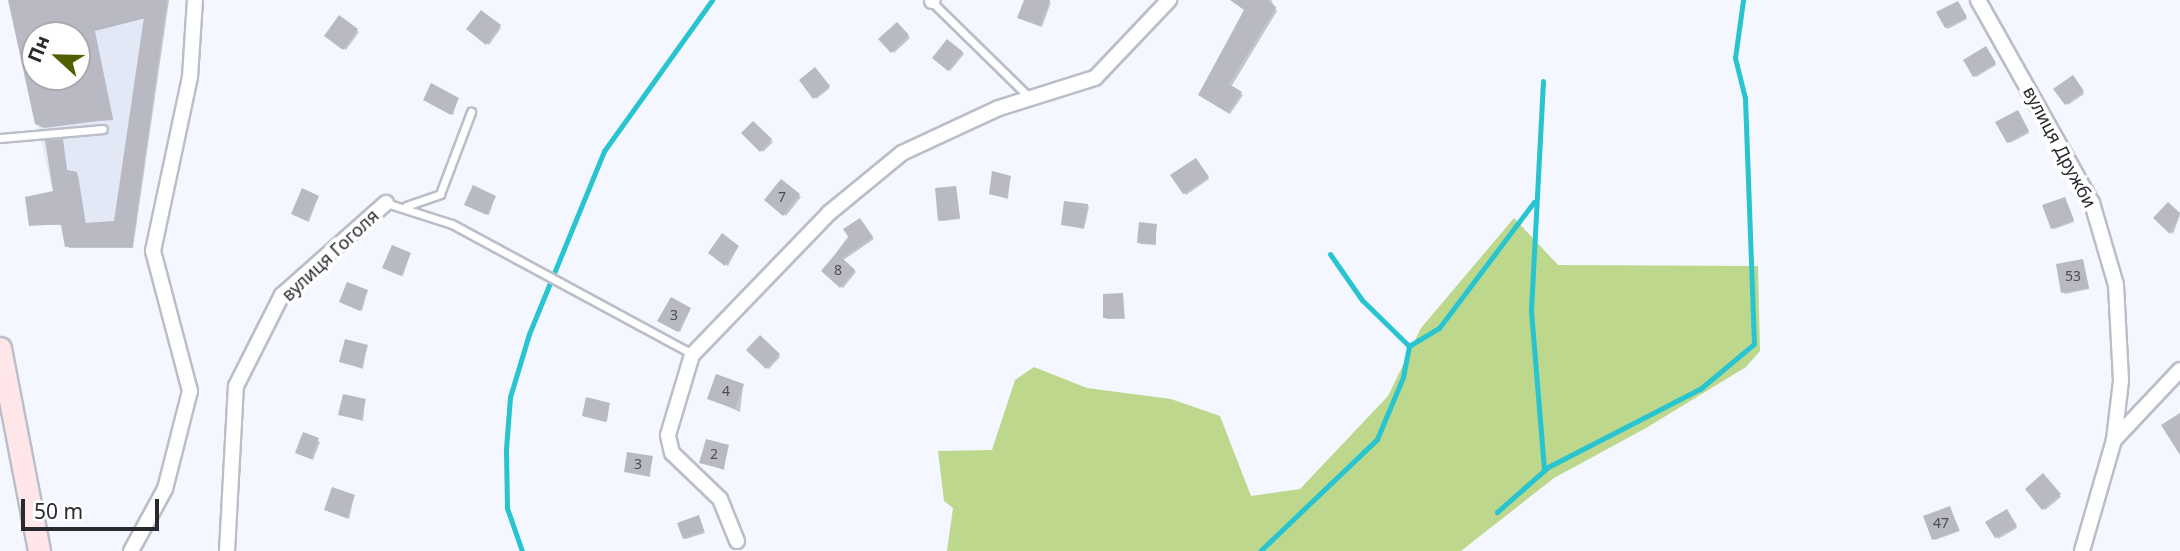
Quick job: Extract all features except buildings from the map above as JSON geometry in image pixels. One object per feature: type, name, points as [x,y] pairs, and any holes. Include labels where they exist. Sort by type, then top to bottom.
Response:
[{"type":"street","points":[[131,551],[165,489],[190,391],[153,251],[190,77],[195,0]]},
{"type":"street","points":[[737,541],[720,499],[670,444],[692,355],[828,213],[902,153],[1030,98],[1095,78],[1169,0]]},
{"type":"street","name":"вулиця Дружби","points":[[1978,0],[2092,203],[2116,285],[2121,382],[2114,440],[2082,551]]},
{"type":"street","name":"вулиця Гоголя","points":[[227,551],[236,386],[282,295],[386,204]]},
{"type":"street","points":[[0,348],[39,551]]},
{"type":"street","points":[[2114,440],[2180,370]]},
{"type":"lane","points":[[931,0],[1030,98]]},
{"type":"lane","points":[[405,206],[440,194],[471,113]]},
{"type":"lane","points":[[0,138],[103,129]]},
{"type":"lane","points":[[386,204],[405,206],[583,290],[692,355]]},
{"type":"shaded area","points":[[10,0],[167,0],[132,224],[65,247],[30,91],[91,91],[91,21],[21,21],[21,49]]},
{"type":"green space","points":[[1514,218],[1558,265],[1758,266],[1760,351],[1746,367],[1646,428],[1554,478],[1461,551],[947,551],[953,508],[944,501],[938,451],[992,450],[1015,380],[1034,367],[1087,388],[1171,399],[1220,416],[1251,496],[1300,489],[1388,396],[1421,328]]},
{"type":"waterway","points":[[522,551],[507,508],[506,449],[510,397],[529,334],[604,151],[712,0]]},
{"type":"waterway","points":[[1497,512],[1548,467],[1700,389],[1754,344],[1745,98],[1735,58],[1743,0]]},
{"type":"waterway","points":[[1543,81],[1531,311],[1544,470]]},
{"type":"waterway","points":[[1409,346],[1439,328],[1534,202]]},
{"type":"waterway","points":[[1260,551],[1377,439],[1403,377],[1409,346],[1362,300],[1330,254]]}]
